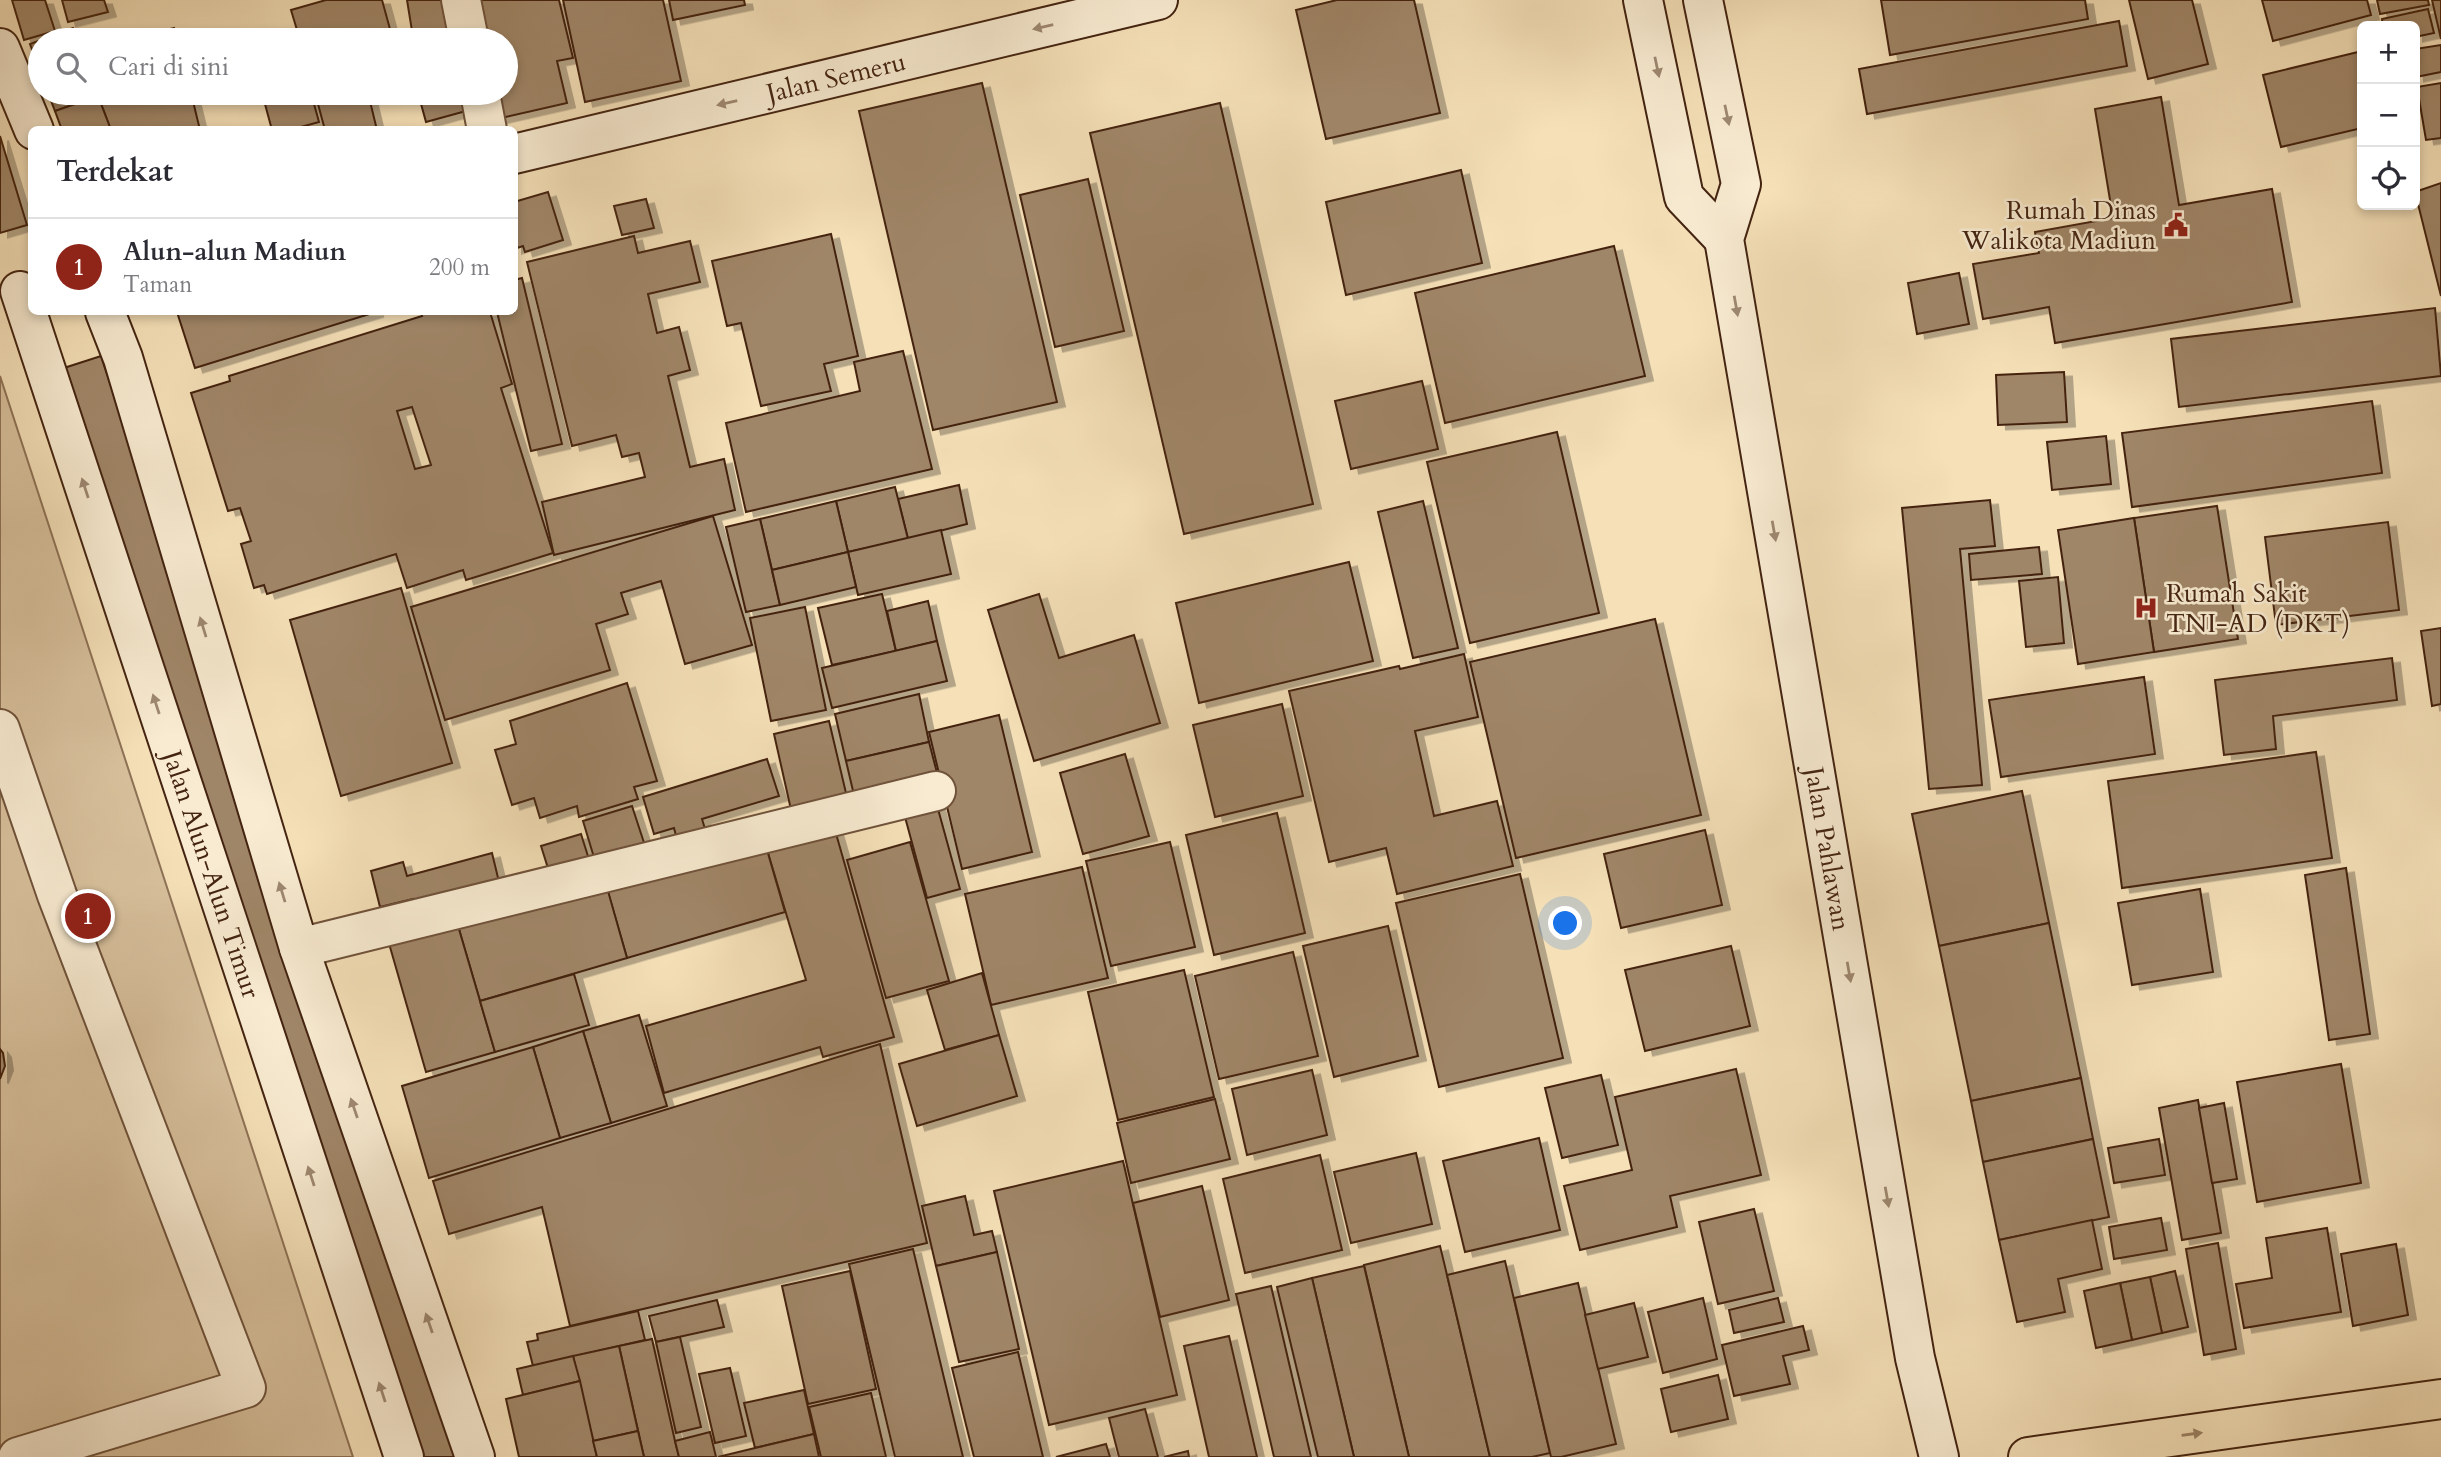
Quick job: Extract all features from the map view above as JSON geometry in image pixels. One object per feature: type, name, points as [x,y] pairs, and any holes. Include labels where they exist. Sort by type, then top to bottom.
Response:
[{"type":"main road","points":[[2028,1457],[2441,1399]]},
{"type":"street","points":[[461,0],[467,28]]},
{"type":"street","name":"Jalan Semeru","points":[[518,153],[1157,0]]},
{"type":"street","points":[[1643,0],[1684,197],[1724,239]]},
{"type":"street","name":"Jalan Pahlawan","points":[[1703,0],[1741,184],[1724,239],[1915,1358],[1939,1457]]},
{"type":"street","points":[[0,48],[31,126]]},
{"type":"street","points":[[482,105],[486,126]]},
{"type":"street","name":"Jalan Alun-Alun Timur","points":[[17,291],[404,1457]]},
{"type":"street","points":[[106,315],[123,358],[299,948],[475,1457]]},
{"type":"street","points":[[0,729],[57,895],[246,1388],[18,1457]]},
{"type":"street","points":[[299,948],[936,792]]},
{"type":"shaded area","points":[[0,376],[353,1457],[0,1457]]},
{"type":"building","points":[[12,0],[45,0],[54,28],[28,28],[28,39],[24,40]]},
{"type":"building","points":[[62,0],[104,0],[108,12],[68,22]]},
{"type":"building","points":[[326,0],[382,0],[390,28],[296,28],[291,10]]},
{"type":"building","points":[[407,0],[446,0],[451,28],[412,28]]},
{"type":"building","points":[[468,0],[559,0],[573,58],[557,61],[567,103],[497,119],[493,105],[518,105],[518,28],[475,28]]},
{"type":"building","points":[[563,0],[663,0],[681,81],[585,102]]},
{"type":"building","points":[[669,0],[744,0],[745,5],[673,20]]},
{"type":"building","points":[[1337,0],[1414,0],[1440,113],[1326,139],[1296,10]]},
{"type":"building","points":[[1881,0],[2085,0],[2088,19],[1890,55]]},
{"type":"building","points":[[2129,0],[2192,0],[2208,64],[2148,79]]},
{"type":"building","points":[[2262,0],[2367,0],[2371,15],[2273,41]]},
{"type":"building","points":[[2377,0],[2428,0],[2429,5],[2380,14]]},
{"type":"building","points":[[2432,0],[2441,0],[2441,39]]},
{"type":"building","points":[[2428,9],[2434,33],[2420,36],[2420,21],[2382,19]]},
{"type":"building","points":[[2119,21],[2127,66],[1867,114],[1859,69]]},
{"type":"building","points":[[2441,45],[2441,72],[2420,76],[2420,48]]},
{"type":"building","points":[[2357,52],[2357,129],[2281,147],[2263,75]]},
{"type":"building","points":[[982,83],[1057,402],[933,430],[859,111]]},
{"type":"building","points":[[2441,83],[2441,138],[2426,140],[2420,86]]},
{"type":"building","name":"Rumah Dinas Walikota Madiun","points":[[2161,97],[2179,205],[2272,189],[2292,302],[2055,343],[2049,307],[1983,319],[1973,264],[2039,253],[2035,232],[2113,218],[2095,109]]},
{"type":"building","points":[[1220,103],[1313,504],[1184,534],[1090,133]]},
{"type":"building","points":[[53,105],[72,105],[55,111]]},
{"type":"building","points":[[72,105],[101,105],[109,126],[61,126],[55,111]]},
{"type":"building","points":[[102,105],[194,105],[199,126],[109,126]]},
{"type":"building","points":[[265,105],[314,105],[319,122],[304,126],[271,126]]},
{"type":"building","points":[[318,105],[371,105],[376,126],[324,126]]},
{"type":"building","points":[[421,105],[465,105],[466,111],[426,122]]},
{"type":"building","points":[[0,136],[27,225],[0,233]]},
{"type":"building","points":[[1461,170],[1482,263],[1346,295],[1326,202]]},
{"type":"building","points":[[1088,179],[1124,331],[1055,347],[1020,195]]},
{"type":"building","points":[[2441,183],[2441,296],[2420,210],[2420,190]]},
{"type":"building","points":[[548,192],[563,240],[525,252],[523,246],[518,248],[518,201]]},
{"type":"building","points":[[646,199],[654,228],[622,235],[614,206]]},
{"type":"building","points":[[831,234],[858,356],[824,364],[831,391],[761,406],[741,323],[727,326],[712,261]]},
{"type":"building","points":[[634,236],[638,253],[690,241],[700,282],[648,294],[657,333],[679,327],[690,370],[668,376],[690,467],[724,459],[735,510],[554,555],[542,502],[645,477],[639,453],[622,457],[616,435],[572,446],[527,262]]},
{"type":"building","points":[[1614,246],[1645,376],[1445,423],[1415,293]]},
{"type":"building","points":[[1959,273],[1969,324],[1917,334],[1908,283]]},
{"type":"building","points":[[522,278],[562,444],[531,451],[498,315],[518,315],[518,279]]},
{"type":"building","points":[[2435,308],[2441,376],[2179,407],[2171,339]]},
{"type":"building","points":[[178,315],[366,315],[195,368]]},
{"type":"building","points":[[422,315],[491,315],[512,384],[501,388],[553,553],[466,580],[463,570],[407,588],[396,554],[267,594],[264,585],[254,588],[241,544],[251,541],[240,508],[228,511],[191,393],[230,381],[229,376]],"holes":[[[412,407],[431,465],[415,469],[397,411]]]},
{"type":"building","points":[[903,351],[932,469],[746,512],[726,423],[860,391],[854,362]]},
{"type":"building","points":[[101,356],[462,1457],[421,1457],[64,368]]},
{"type":"building","points":[[2064,372],[2067,422],[1998,425],[1996,375]]},
{"type":"building","points":[[1422,381],[1438,449],[1351,469],[1335,401]]},
{"type":"building","points":[[2372,401],[2382,473],[2132,507],[2122,433]]},
{"type":"building","points":[[1557,432],[1599,613],[1470,643],[1427,462]]},
{"type":"building","points":[[2106,436],[2111,484],[2052,490],[2047,442]]},
{"type":"building","points":[[959,485],[967,524],[908,539],[898,499]]},
{"type":"building","points":[[895,487],[908,539],[848,552],[836,501]]},
{"type":"building","points":[[1990,500],[1995,546],[1960,549],[1982,785],[1929,789],[1902,508]]},
{"type":"building","points":[[836,501],[848,552],[772,570],[760,519]]},
{"type":"building","points":[[1423,501],[1458,648],[1413,658],[1378,512]]},
{"type":"building","points":[[2217,506],[2238,639],[2154,652],[2134,518]]},
{"type":"building","points":[[713,516],[752,645],[685,664],[661,581],[621,593],[628,614],[596,624],[610,670],[445,720],[411,607]]},
{"type":"building","points":[[2134,518],[2154,652],[2078,664],[2058,530]]},
{"type":"building","points":[[760,519],[780,605],[746,612],[726,527]]},
{"type":"building","points":[[2388,522],[2399,610],[2276,625],[2265,537]]},
{"type":"building","points":[[941,530],[951,574],[858,595],[848,552]]},
{"type":"building","points":[[2039,547],[2042,574],[1971,580],[1969,554]]},
{"type":"building","points":[[848,552],[856,587],[780,605],[772,570]]},
{"type":"building","points":[[1349,562],[1373,661],[1199,703],[1176,603]]},
{"type":"building","points":[[2058,577],[2064,643],[2026,647],[2019,581]]},
{"type":"building","points":[[401,588],[452,763],[341,796],[290,620]]},
{"type":"building","points":[[882,594],[896,651],[832,665],[818,608]]},
{"type":"building","points":[[1039,594],[1059,658],[1134,635],[1160,723],[1034,761],[988,610]]},
{"type":"building","points":[[928,601],[937,641],[896,651],[887,611]]},
{"type":"building","points":[[805,607],[826,710],[771,721],[750,618]]},
{"type":"building","points":[[1655,619],[1701,815],[1516,858],[1470,662]]},
{"type":"building","points":[[2441,628],[2441,704],[2432,706],[2421,631]]},
{"type":"building","points":[[937,641],[947,681],[832,708],[822,668]]},
{"type":"building","points":[[1464,654],[1478,717],[1415,731],[1434,816],[1497,801],[1513,866],[1397,894],[1386,848],[1329,862],[1289,691]]},
{"type":"building","points":[[2392,658],[2397,700],[2273,716],[2276,749],[2224,755],[2215,680]]},
{"type":"building","points":[[2144,677],[2155,754],[2001,777],[1989,700]]},
{"type":"building","points":[[627,683],[657,781],[634,787],[638,799],[579,817],[577,806],[540,818],[534,798],[512,805],[495,750],[516,744],[510,721]]},
{"type":"building","points":[[919,694],[929,742],[846,761],[835,714]]},
{"type":"building","points":[[1282,704],[1303,796],[1215,817],[1193,725]]},
{"type":"building","points":[[999,715],[1032,852],[962,869],[929,732]]},
{"type":"building","points":[[829,721],[850,810],[794,823],[774,734]]},
{"type":"building","points":[[929,742],[941,788],[857,808],[846,761]]},
{"type":"building","points":[[2316,752],[2332,858],[2122,888],[2108,781]]},
{"type":"building","points":[[1125,754],[1149,836],[1083,854],[1060,773]]},
{"type":"building","points":[[767,759],[779,796],[702,819],[709,842],[680,851],[674,828],[654,834],[643,797]]},
{"type":"building","points":[[2022,791],[2049,923],[1939,946],[1912,814]]},
{"type":"building","points":[[935,798],[960,889],[927,898],[902,806]]},
{"type":"building","points":[[632,806],[649,858],[599,874],[583,821]]},
{"type":"building","points":[[1277,813],[1305,933],[1214,955],[1186,835]]},
{"type":"building","points":[[833,823],[894,1037],[823,1057],[820,1047],[664,1093],[646,1026],[806,980],[765,843]]},
{"type":"building","points":[[1705,830],[1722,905],[1621,928],[1604,854]]},
{"type":"building","points":[[581,834],[592,869],[552,881],[541,846]]},
{"type":"building","points":[[910,842],[949,981],[886,998],[847,860]]},
{"type":"building","points":[[1170,842],[1195,947],[1111,966],[1086,861]]},
{"type":"building","points":[[765,843],[785,912],[627,958],[607,889]]},
{"type":"building","points":[[492,853],[500,886],[415,909],[413,899],[380,907],[371,871],[403,862],[407,876]]},
{"type":"building","points":[[1082,867],[1108,978],[991,1005],[965,894]]},
{"type":"building","points":[[2346,868],[2370,1034],[2329,1040],[2305,875]]},
{"type":"building","points":[[1520,874],[1563,1058],[1439,1087],[1396,903]]},
{"type":"building","points":[[604,877],[627,958],[480,1001],[456,919]]},
{"type":"building","points":[[2200,889],[2213,972],[2132,985],[2118,903]]},
{"type":"building","points":[[456,919],[495,1052],[426,1072],[388,940]]},
{"type":"building","points":[[2049,923],[2081,1078],[1971,1101],[1939,946]]},
{"type":"building","points":[[1388,926],[1418,1056],[1334,1077],[1303,946]]},
{"type":"building","points":[[1731,946],[1750,1026],[1645,1051],[1625,970]]},
{"type":"building","points":[[1293,952],[1318,1056],[1219,1079],[1195,976]]},
{"type":"building","points":[[1184,970],[1214,1097],[1118,1120],[1088,992]]},
{"type":"building","points":[[982,973],[999,1035],[945,1050],[927,990]]},
{"type":"building","points":[[574,974],[589,1025],[495,1052],[480,1001]]},
{"type":"building","points":[[639,1015],[667,1106],[611,1123],[583,1031]]},
{"type":"building","points":[[583,1031],[611,1123],[560,1138],[533,1047]]},
{"type":"building","points":[[999,1035],[1017,1096],[917,1126],[899,1064]]},
{"type":"building","points":[[880,1044],[927,1243],[570,1326],[542,1207],[449,1234],[433,1181]]},
{"type":"building","points":[[533,1047],[560,1138],[429,1178],[402,1086]]},
{"type":"building","points":[[0,1049],[5,1066],[0,1079]]},
{"type":"building","points":[[2341,1064],[2361,1183],[2257,1202],[2237,1082]]},
{"type":"building","points":[[1736,1069],[1761,1175],[1670,1196],[1677,1227],[1580,1250],[1564,1186],[1632,1170],[1615,1097]]},
{"type":"building","points":[[1312,1070],[1327,1135],[1247,1155],[1232,1089]]},
{"type":"building","points":[[1601,1075],[1618,1145],[1562,1158],[1545,1088]]},
{"type":"building","points":[[2081,1078],[2093,1139],[1983,1162],[1971,1101]]},
{"type":"building","points":[[1215,1099],[1230,1159],[1131,1183],[1117,1123]]},
{"type":"building","points":[[2198,1100],[2221,1233],[2182,1240],[2159,1108]]},
{"type":"building","points":[[2224,1103],[2237,1179],[2212,1183],[2199,1108]]},
{"type":"building","points":[[1539,1138],[1560,1230],[1465,1252],[1443,1161]]},
{"type":"building","points":[[2093,1139],[2109,1217],[1999,1240],[1983,1162]]},
{"type":"building","points":[[2159,1139],[2165,1175],[2114,1183],[2108,1148]]},
{"type":"building","points":[[1416,1153],[1432,1224],[1351,1243],[1334,1172]]},
{"type":"building","points":[[1320,1155],[1342,1250],[1245,1273],[1223,1179]]},
{"type":"building","points":[[1123,1161],[1177,1395],[1049,1425],[994,1191]]},
{"type":"building","points":[[1202,1186],[1229,1300],[1160,1317],[1133,1203]]},
{"type":"building","points":[[965,1196],[974,1235],[992,1231],[997,1252],[936,1266],[922,1206]]},
{"type":"building","points":[[1754,1209],[1774,1291],[1718,1304],[1699,1222]]},
{"type":"building","points":[[2161,1218],[2167,1250],[2114,1259],[2109,1227]]},
{"type":"building","points":[[2092,1220],[2102,1269],[2058,1279],[2065,1312],[2017,1322],[1999,1240]]},
{"type":"building","points":[[2327,1228],[2341,1312],[2244,1328],[2236,1284],[2272,1278],[2266,1238]]},
{"type":"building","points":[[2218,1243],[2236,1349],[2204,1355],[2186,1249]]},
{"type":"building","points":[[2396,1244],[2408,1315],[2353,1326],[2341,1254]]},
{"type":"building","points":[[1440,1246],[1490,1457],[1409,1457],[1364,1265]]},
{"type":"building","points":[[913,1249],[963,1457],[895,1457],[849,1264]]},
{"type":"building","points":[[997,1252],[1019,1349],[959,1362],[936,1266]]},
{"type":"building","points":[[1505,1261],[1550,1453],[1532,1457],[1490,1457],[1447,1275]]},
{"type":"building","points":[[1364,1266],[1409,1457],[1354,1457],[1312,1278]]},
{"type":"building","points":[[850,1271],[876,1389],[808,1404],[782,1286]]},
{"type":"building","points":[[2175,1271],[2188,1327],[2162,1333],[2150,1277]]},
{"type":"building","points":[[2150,1277],[2162,1333],[2132,1340],[2120,1283]]},
{"type":"building","points":[[1312,1278],[1354,1457],[1318,1457],[1277,1287]]},
{"type":"building","points":[[1578,1283],[1616,1444],[1551,1457],[1514,1298]]},
{"type":"building","points":[[2120,1283],[2132,1340],[2096,1348],[2084,1291]]},
{"type":"building","points":[[1271,1286],[1311,1457],[1274,1457],[1236,1294]]},
{"type":"building","points":[[1703,1298],[1717,1359],[1663,1373],[1648,1312]]},
{"type":"building","points":[[1778,1298],[1784,1322],[1734,1333],[1729,1310]]},
{"type":"building","points":[[717,1300],[724,1327],[656,1342],[649,1316]]},
{"type":"building","points":[[1634,1303],[1648,1357],[1598,1369],[1585,1315]]},
{"type":"building","points":[[638,1311],[645,1340],[533,1366],[527,1342],[538,1340],[537,1334]]},
{"type":"building","points":[[1803,1326],[1809,1350],[1783,1356],[1790,1384],[1734,1396],[1722,1345]]},
{"type":"building","points":[[1229,1336],[1257,1457],[1209,1457],[1184,1346]]},
{"type":"building","points":[[680,1337],[701,1427],[676,1433],[656,1342]]},
{"type":"building","points":[[652,1339],[679,1457],[644,1457],[619,1346]]},
{"type":"building","points":[[619,1346],[638,1431],[593,1441],[573,1356]]},
{"type":"building","points":[[1018,1352],[1043,1457],[974,1457],[952,1368]]},
{"type":"building","points":[[573,1356],[580,1381],[523,1395],[517,1369]]},
{"type":"building","points":[[730,1368],[746,1436],[715,1443],[699,1374]]},
{"type":"building","points":[[1718,1375],[1728,1419],[1671,1432],[1661,1389]]},
{"type":"building","points":[[580,1381],[597,1457],[519,1457],[506,1399]]},
{"type":"building","points":[[804,1390],[814,1434],[755,1448],[744,1403]]},
{"type":"building","points":[[871,1393],[886,1457],[821,1457],[809,1407]]},
{"type":"building","points":[[1145,1409],[1158,1457],[1119,1457],[1109,1418]]},
{"type":"building","points":[[638,1431],[644,1457],[597,1457],[593,1441]]},
{"type":"building","points":[[710,1432],[716,1457],[679,1457],[675,1441]]},
{"type":"building","points":[[814,1434],[819,1457],[718,1457],[755,1448]]},
{"type":"building","points":[[1106,1444],[1110,1457],[1056,1457]]},
{"type":"building","points":[[1188,1451],[1189,1457],[1164,1457]]},
{"type":"place","name":"Rumah Dinas Walikota Madiun","points":[[2176,225]]},
{"type":"place","name":"Rumah Sakit TNI-AD (DKT)","points":[[2146,608]]},
{"type":"place","name":"Alun-alun Madiun","points":[[88,916]]}]
